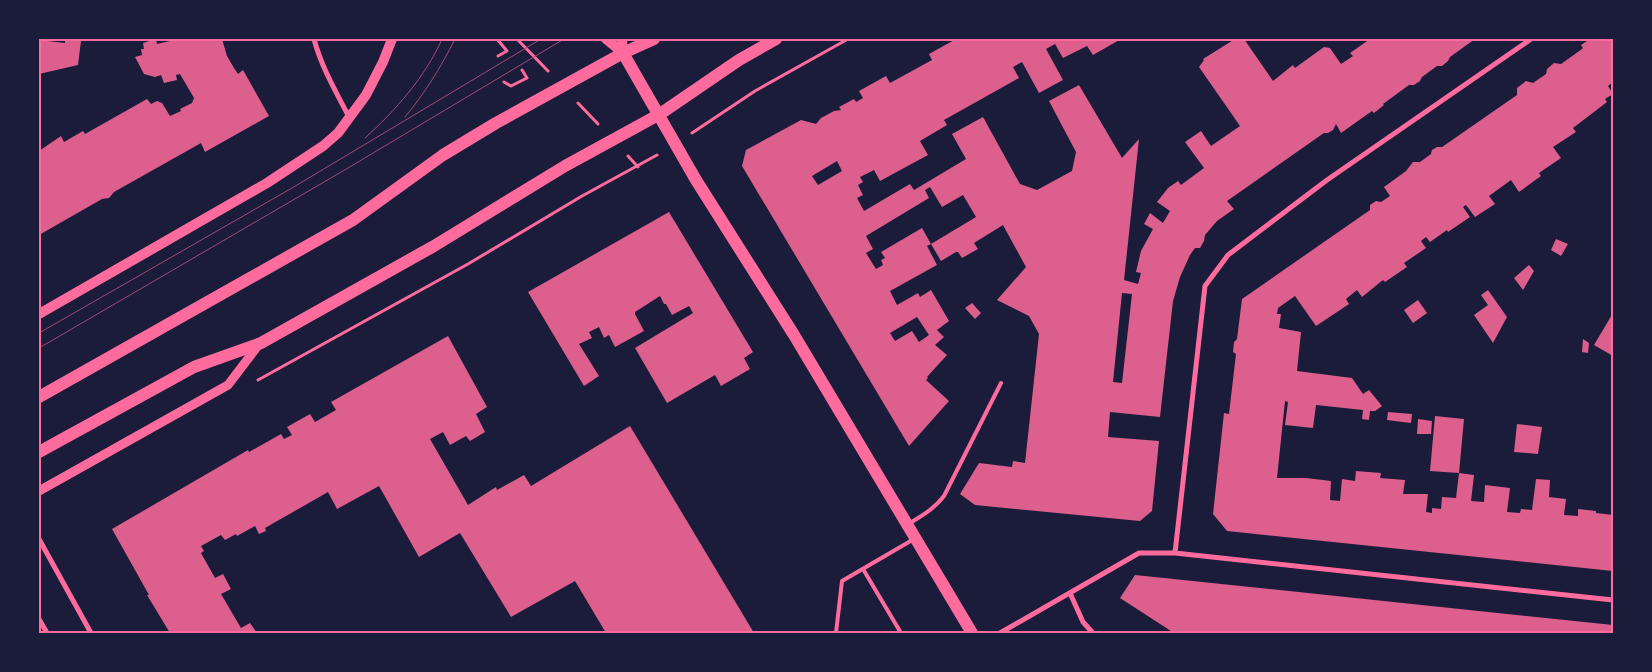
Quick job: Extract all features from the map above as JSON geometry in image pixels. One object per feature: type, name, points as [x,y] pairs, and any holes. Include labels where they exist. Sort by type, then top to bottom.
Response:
[{"type":"main road","points":[[39,314],[267,183],[323,146],[338,133],[366,95],[383,62],[392,39]]},
{"type":"main road","points":[[606,39],[623,53],[660,114],[696,180],[794,335],[972,633]]},
{"type":"main road","points":[[622,39],[623,53]]},
{"type":"main road","points":[[39,397],[353,220],[443,155],[496,123],[623,53],[654,39]]},
{"type":"main road","points":[[39,452],[194,367],[260,343],[434,246],[564,166],[660,114],[739,60],[776,39]]},
{"type":"street","points":[[314,39],[334,89],[350,117]]},
{"type":"street","points":[[1175,553],[1205,286],[1228,254],[1304,197],[1531,39]]},
{"type":"street","points":[[39,491],[228,385],[260,343]]},
{"type":"street","points":[[39,539],[91,633]]},
{"type":"street","points":[[1000,633],[1139,553],[1175,553],[1613,600]]},
{"type":"street","points":[[1070,593],[1083,622],[1093,633]]},
{"type":"street","points":[[39,619],[47,633]]},
{"type":"lane","points":[[908,524],[929,511],[944,496],[1001,383]]},
{"type":"lane","points":[[836,633],[842,581],[916,538]]},
{"type":"lane","points":[[862,569],[900,633]]},
{"type":"path","points":[[497,39],[507,51],[498,56]]},
{"type":"path","points":[[676,144],[748,96],[848,39]]},
{"type":"path","points":[[522,70],[532,86]]},
{"type":"path","points":[[504,82],[511,86],[527,78]]},
{"type":"path","points":[[253,383],[468,264],[588,193],[638,166]]},
{"type":"building","points":[[65,39],[81,41],[78,65],[39,74],[39,40],[65,43]]},
{"type":"building","points":[[156,39],[157,44],[170,41],[170,39],[222,39],[227,56],[234,68],[238,74],[243,70],[269,116],[205,152],[201,143],[114,192],[109,198],[102,199],[39,235],[39,151],[61,136],[64,142],[83,131],[85,134],[147,99],[151,104],[157,101],[162,103],[170,116],[192,103],[194,98],[180,74],[176,75],[177,80],[164,83],[161,75],[155,77],[144,74],[135,57],[142,55],[143,43]]},
{"type":"building","points":[[956,39],[1121,39],[1093,55],[1087,46],[1063,58],[1055,44],[1046,49],[1063,80],[1039,93],[1022,62],[1013,67],[1019,78],[944,120],[947,125],[920,141],[928,155],[880,181],[874,170],[860,177],[863,182],[858,185],[863,195],[857,198],[864,211],[910,184],[914,190],[966,159],[952,134],[983,117],[1020,184],[1037,190],[1072,171],[1076,152],[1049,101],[1079,85],[1122,158],[1139,139],[1124,280],[1138,284],[1141,273],[1136,272],[1141,251],[1153,229],[1144,224],[1150,213],[1163,223],[1170,211],[1157,202],[1168,188],[1178,181],[1181,185],[1204,168],[1185,142],[1201,131],[1211,146],[1240,126],[1199,67],[1203,59],[1235,39],[1244,39],[1273,81],[1293,65],[1295,68],[1324,47],[1330,48],[1341,64],[1353,56],[1350,53],[1370,39],[1475,39],[1450,57],[1442,66],[1437,66],[1414,85],[1409,85],[1374,113],[1372,111],[1341,133],[1336,124],[1333,130],[1324,133],[1227,201],[1234,209],[1217,221],[1205,235],[1200,248],[1195,248],[1190,255],[1180,277],[1173,301],[1160,417],[1110,412],[1108,437],[1159,441],[1152,511],[1140,521],[975,505],[960,494],[979,463],[1012,467],[1013,461],[1025,463],[1039,334],[1029,316],[997,300],[1026,267],[1003,225],[974,243],[978,249],[962,258],[956,252],[941,261],[931,244],[927,246],[937,265],[890,291],[897,305],[918,293],[920,297],[931,290],[949,321],[937,330],[944,337],[935,345],[947,355],[926,380],[949,401],[909,446],[742,166],[746,150],[801,120],[816,124],[821,118],[834,111],[841,110],[839,107],[854,99],[856,102],[863,98],[859,91],[886,76],[890,83],[932,60],[929,54]],"holes":[[[837,161],[842,171],[818,185],[812,176]],[[930,187],[942,207],[963,195],[976,217],[931,244],[922,228],[881,252],[885,258],[881,260],[883,265],[876,269],[866,253],[873,249],[866,236],[929,198],[925,190]],[[1122,293],[1132,294],[1122,383],[1113,382]],[[917,317],[929,335],[919,342],[912,331],[895,341],[890,333]]]},
{"type":"building","points":[[1590,39],[1613,39],[1613,82],[1608,86],[1613,94],[1605,99],[1607,102],[1573,128],[1576,132],[1553,147],[1561,158],[1539,173],[1541,176],[1519,192],[1511,180],[1489,196],[1495,204],[1475,217],[1466,205],[1463,207],[1470,217],[1430,242],[1426,237],[1421,241],[1426,248],[1404,263],[1407,267],[1385,282],[1383,280],[1362,297],[1357,290],[1346,299],[1349,304],[1316,326],[1295,296],[1278,308],[1277,314],[1281,314],[1279,328],[1301,332],[1297,371],[1352,378],[1363,394],[1369,390],[1382,406],[1375,411],[1370,411],[1369,420],[1362,419],[1363,410],[1316,405],[1313,428],[1285,425],[1288,402],[1285,401],[1277,478],[1306,478],[1331,481],[1330,500],[1340,501],[1342,479],[1355,481],[1356,471],[1381,473],[1380,478],[1405,480],[1403,494],[1428,494],[1426,512],[1432,513],[1432,508],[1441,509],[1442,497],[1456,498],[1459,473],[1474,475],[1471,501],[1484,502],[1485,485],[1510,488],[1507,512],[1520,513],[1521,509],[1532,510],[1536,479],[1550,480],[1549,497],[1566,499],[1564,515],[1578,516],[1578,509],[1613,515],[1613,571],[1227,531],[1213,514],[1224,413],[1229,414],[1236,354],[1233,352],[1234,342],[1237,339],[1242,299],[1370,210],[1370,205],[1376,201],[1381,202],[1390,196],[1384,187],[1406,171],[1413,162],[1420,162],[1431,154],[1432,150],[1442,147],[1517,95],[1517,88],[1526,81],[1533,83],[1546,74],[1547,69],[1554,63],[1561,64],[1582,49],[1581,45]]},
{"type":"building","points":[[669,212],[753,352],[744,358],[750,369],[721,386],[715,375],[667,403],[635,348],[693,313],[689,306],[672,315],[660,296],[635,312],[644,331],[615,347],[609,335],[604,338],[599,327],[589,332],[592,338],[579,344],[599,376],[584,386],[528,292]]},
{"type":"building","points":[[1556,239],[1568,244],[1561,256],[1551,250]]},
{"type":"building","points":[[1529,265],[1534,271],[1523,290],[1514,278]]},
{"type":"building","points":[[1488,290],[1507,317],[1493,343],[1474,315],[1488,305],[1481,295]]},
{"type":"building","points":[[1418,300],[1427,313],[1413,323],[1404,310]]},
{"type":"building","points":[[972,303],[981,313],[975,319],[965,308]]},
{"type":"building","points":[[1613,313],[1613,356],[1594,345]]},
{"type":"building","points":[[448,336],[487,407],[476,414],[485,432],[470,441],[466,436],[450,445],[443,432],[430,439],[468,505],[496,487],[497,490],[524,475],[531,486],[630,426],[754,633],[606,633],[575,581],[511,617],[460,533],[419,557],[379,486],[337,509],[328,492],[265,528],[266,531],[259,534],[255,526],[225,540],[221,535],[201,546],[204,551],[201,553],[215,578],[223,574],[231,589],[221,594],[241,628],[250,623],[257,633],[170,633],[147,595],[149,595],[112,529],[248,450],[249,452],[281,434],[284,439],[292,435],[287,427],[310,414],[315,422],[336,410],[331,402]]},
{"type":"building","points":[[1583,339],[1589,343],[1588,353],[1582,352]]},
{"type":"building","points":[[1388,412],[1412,414],[1411,423],[1387,420]]},
{"type":"building","points":[[1435,416],[1464,419],[1459,473],[1430,471]]},
{"type":"building","points":[[1418,419],[1432,421],[1431,434],[1417,434]]},
{"type":"building","points":[[1517,424],[1542,427],[1538,454],[1514,452]]},
{"type":"building","points":[[1135,575],[1613,625],[1613,633],[1174,633],[1120,598]]},
{"type":"tram line","points":[[365,138],[409,92],[419,79],[442,39]]},
{"type":"tram line","points":[[405,117],[432,80],[455,39]]},
{"type":"tram line","points":[[39,333],[292,188],[541,39]]},
{"type":"tram line","points":[[39,348],[348,168],[564,39]]}]
